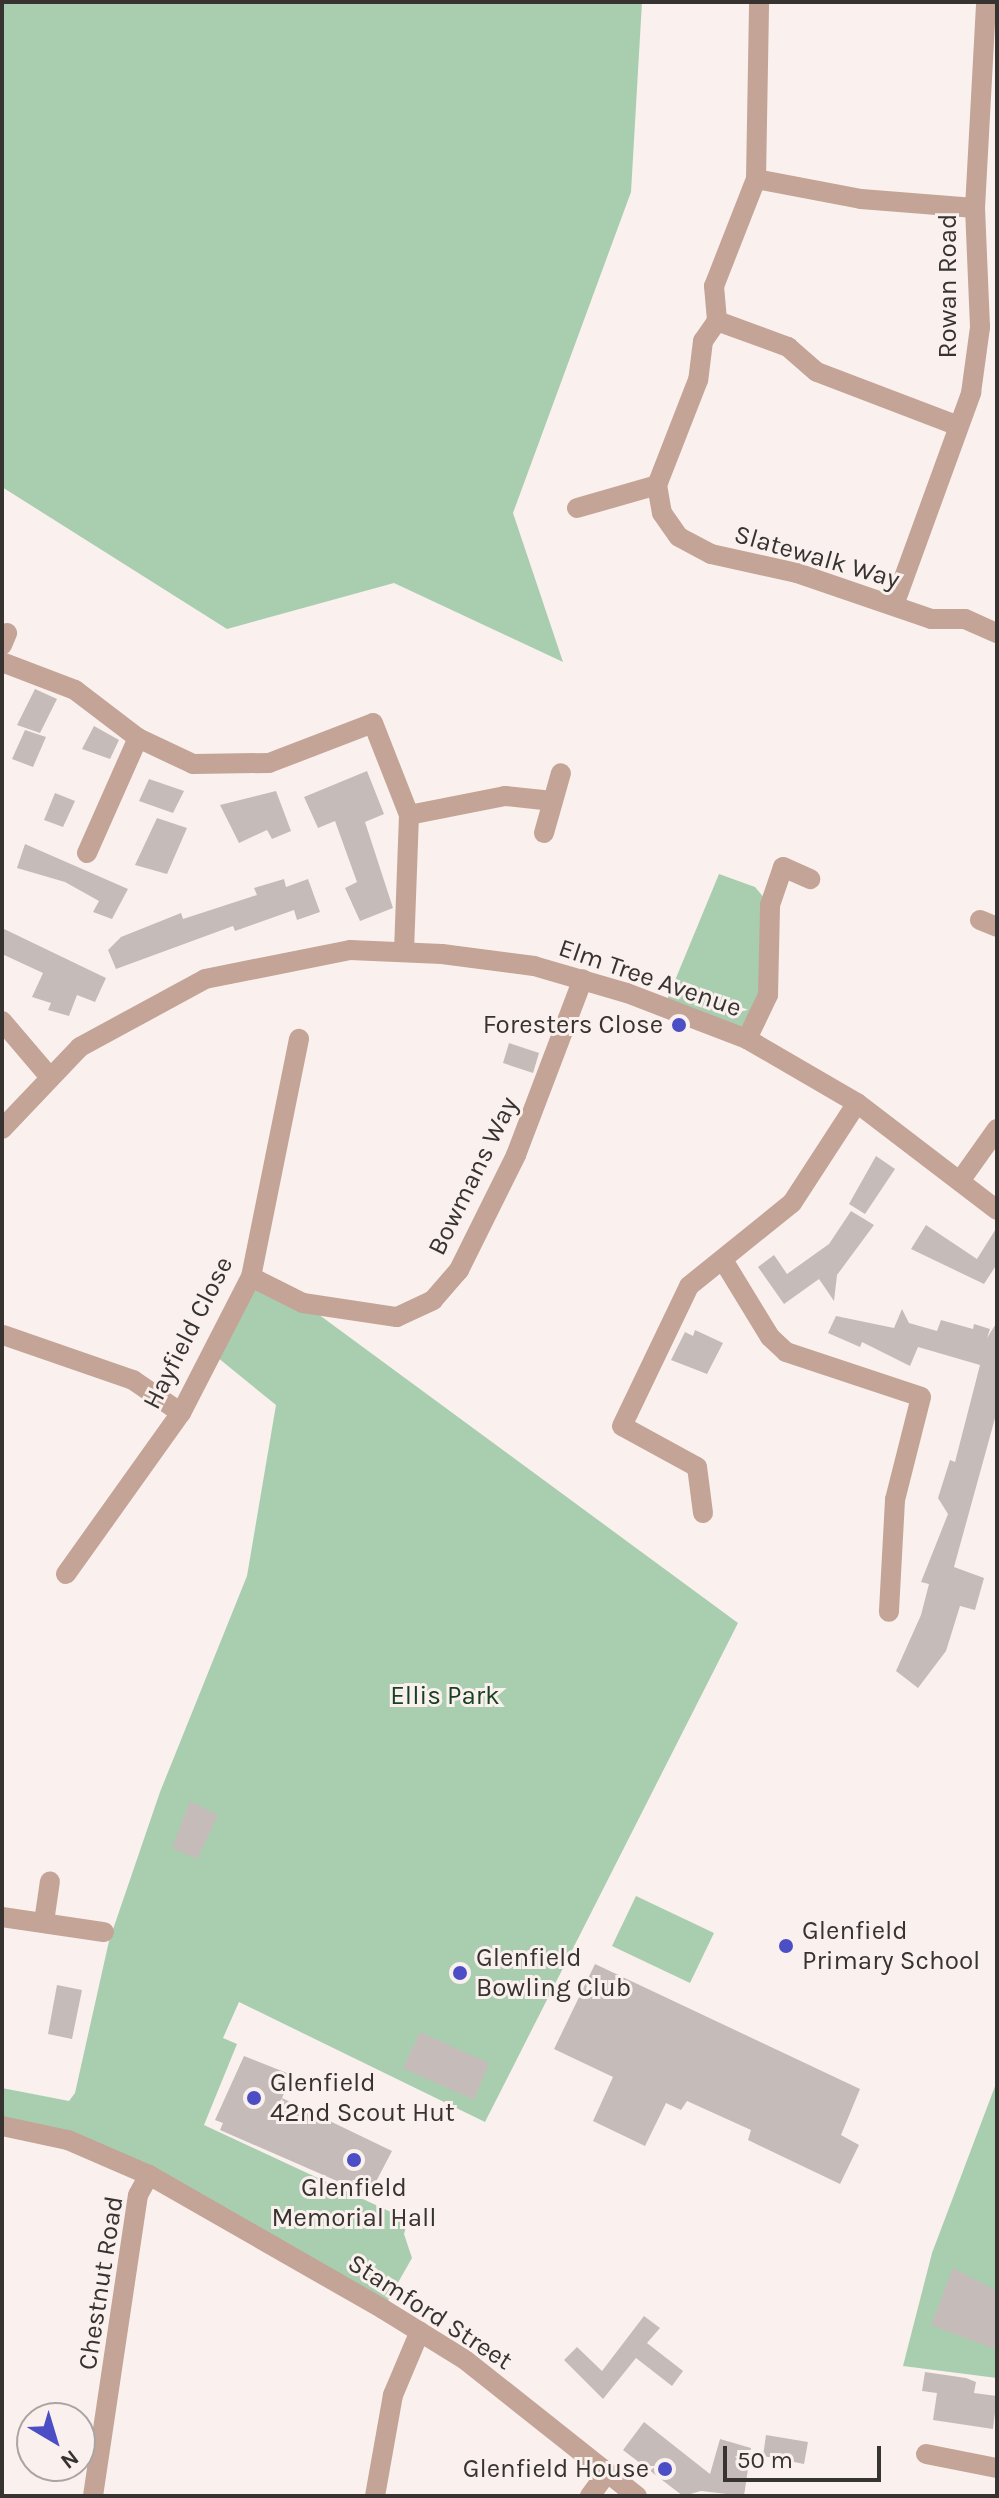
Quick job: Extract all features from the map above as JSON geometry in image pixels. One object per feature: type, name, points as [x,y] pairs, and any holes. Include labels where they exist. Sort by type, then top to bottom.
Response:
[{"type":"street","points":[[577,508],[657,485],[698,380],[703,341],[717,321],[714,286],[756,179],[759,2]]},
{"type":"street","name":"Rowan Road","points":[[894,605],[956,425],[971,393],[988,327],[975,208],[986,2]]},
{"type":"street","points":[[756,179],[861,199],[975,208]]},
{"type":"street","points":[[717,321],[788,347],[817,372],[956,425]]},
{"type":"street","name":"Slatewalk Way","points":[[657,485],[662,513],[679,537],[711,554],[894,605],[931,619],[965,619],[997,633]]},
{"type":"street","points":[[2,662],[75,690],[138,738],[193,764],[244,766],[296,755],[370,716],[409,815],[404,951]]},
{"type":"street","points":[[87,853],[138,738]]},
{"type":"street","points":[[544,833],[561,773]]},
{"type":"street","points":[[409,815],[505,796],[553,801]]},
{"type":"street","points":[[747,1039],[768,995],[770,905],[783,867],[810,879]]},
{"type":"street","name":"Elm Tree Avenue","points":[[2,1129],[48,1075],[123,1020],[205,979],[318,954],[404,951],[534,966],[583,979],[747,1039],[857,1103],[997,1210]]},
{"type":"street","name":"Bowmans Way","points":[[251,1277],[303,1303],[397,1317],[433,1300],[459,1270],[516,1155],[583,979]]},
{"type":"street","points":[[2,1021],[48,1075]]},
{"type":"street","name":"Hayfield Close","points":[[66,1574],[181,1413],[251,1277],[299,1039]]},
{"type":"street","points":[[703,1513],[697,1467],[622,1426],[689,1286],[792,1203],[857,1103]]},
{"type":"street","points":[[960,1181],[997,1129]]},
{"type":"street","points":[[723,1260],[770,1337],[786,1352],[921,1397],[895,1500],[889,1612]]},
{"type":"street","points":[[3,1335],[133,1380],[181,1413]]},
{"type":"street","points":[[44,1922],[50,1881]]},
{"type":"street","points":[[2,1917],[104,1932]]},
{"type":"street","name":"Stamford Street","points":[[2,2126],[68,2140],[149,2175],[420,2331],[637,2496]]},
{"type":"street","name":"Chestnut Road","points":[[93,2496],[138,2195],[149,2175]]},
{"type":"street","points":[[375,2496],[393,2395],[420,2331]]},
{"type":"street","points":[[926,2454],[997,2468]]},
{"type":"street","points":[[590,2496],[607,2473]]},
{"type":"green space","points":[[2,2],[642,2],[631,192],[513,513],[563,662],[394,583],[227,629],[2,487]]},
{"type":"green space","points":[[719,874],[755,887],[770,905],[765,1000],[747,1039],[664,1007]]},
{"type":"green space","name":"Ellis Park","points":[[251,1277],[303,1303],[738,1623],[485,2122],[239,2002],[223,2038],[237,2044],[204,2125],[408,2220],[404,2234],[412,2258],[383,2309],[174,2190],[2,2126],[2,2088],[69,2101],[75,2093],[109,1941],[160,1792],[247,1576],[276,1405],[212,1353]]},
{"type":"green space","points":[[636,1896],[714,1933],[690,1983],[612,1946]]},
{"type":"green space","points":[[997,2081],[997,2378],[903,2366],[932,2253]]},
{"type":"building","points":[[35,689],[57,699],[40,733],[17,725]]},
{"type":"building","points":[[94,726],[119,740],[110,759],[82,749]]},
{"type":"building","points":[[25,730],[46,737],[33,767],[12,759]]},
{"type":"building","points":[[367,771],[384,814],[365,822],[393,908],[360,921],[345,888],[357,882],[335,821],[318,828],[304,797]]},
{"type":"building","points":[[149,779],[184,791],[173,813],[139,801]]},
{"type":"building","points":[[276,791],[291,831],[272,839],[267,830],[239,843],[220,805]]},
{"type":"building","points":[[55,793],[75,801],[63,827],[44,820]]},
{"type":"building","points":[[157,818],[187,828],[167,874],[135,865]]},
{"type":"building","points":[[25,844],[128,889],[112,919],[93,912],[99,901],[65,882],[17,868]]},
{"type":"building","points":[[284,879],[286,887],[308,879],[320,912],[297,920],[294,910],[235,931],[233,926],[116,969],[108,950],[121,937],[181,913],[183,919],[257,895],[254,888]]},
{"type":"building","points":[[2,928],[106,978],[95,1002],[77,995],[69,1016],[48,1010],[51,1003],[32,997],[43,973],[2,954]]},
{"type":"building","points":[[509,1043],[539,1053],[533,1073],[503,1063]]},
{"type":"building","points":[[876,1156],[895,1169],[865,1214],[849,1204]]},
{"type":"building","points":[[851,1211],[874,1225],[837,1275],[834,1301],[819,1279],[784,1304],[758,1267],[774,1255],[787,1274],[829,1244]]},
{"type":"building","points":[[926,1225],[977,1259],[997,1227],[997,1264],[984,1284],[911,1249]]},
{"type":"building","points":[[902,1309],[909,1323],[937,1331],[941,1320],[973,1329],[974,1324],[990,1329],[987,1338],[997,1322],[997,1411],[954,1567],[984,1578],[975,1610],[960,1606],[946,1651],[918,1688],[896,1671],[921,1615],[929,1584],[921,1582],[948,1514],[938,1498],[950,1460],[955,1462],[980,1365],[918,1347],[910,1366],[862,1342],[860,1347],[828,1333],[836,1316],[894,1328]]},
{"type":"building","points":[[695,1330],[723,1343],[707,1374],[671,1360],[685,1332],[693,1336]]},
{"type":"building","points":[[190,1801],[218,1815],[197,1859],[172,1848]]},
{"type":"building","points":[[595,1964],[860,2089],[841,2135],[859,2145],[840,2184],[748,2140],[751,2130],[687,2101],[681,2110],[666,2103],[645,2146],[593,2121],[613,2077],[554,2049]]},
{"type":"building","points":[[57,1985],[82,1990],[72,2039],[48,2034]]},
{"type":"building","points":[[420,2032],[489,2063],[474,2100],[403,2068]]},
{"type":"building","points":[[244,2056],[292,2075],[282,2098],[392,2151],[369,2195],[220,2130],[223,2123],[215,2120]]},
{"type":"building","points":[[953,2268],[997,2291],[997,2350],[931,2325]]},
{"type":"building","points":[[644,2316],[660,2328],[647,2343],[683,2371],[672,2386],[636,2358],[603,2399],[564,2360],[577,2347],[602,2371]]},
{"type":"building","points":[[925,2372],[966,2378],[976,2382],[974,2393],[997,2396],[993,2429],[933,2420],[937,2393],[922,2391]]},
{"type":"building","points":[[644,2422],[710,2474],[720,2439],[751,2448],[744,2496],[701,2491],[683,2496],[623,2450]]},
{"type":"building","points":[[766,2435],[808,2442],[804,2464],[763,2456]]},
{"type":"place","name":"Foresters Close","points":[[679,1025]]},
{"type":"place","name":"Glenfield Primary School","points":[[786,1946]]},
{"type":"place","name":"Glenfield Bowling Club","points":[[460,1973]]},
{"type":"place","name":"Glenfield 42nd Scout Hut","points":[[254,2098]]},
{"type":"place","name":"Glenfield Memorial Hall","points":[[354,2160]]},
{"type":"place","name":"Glenfield House","points":[[665,2469]]}]
